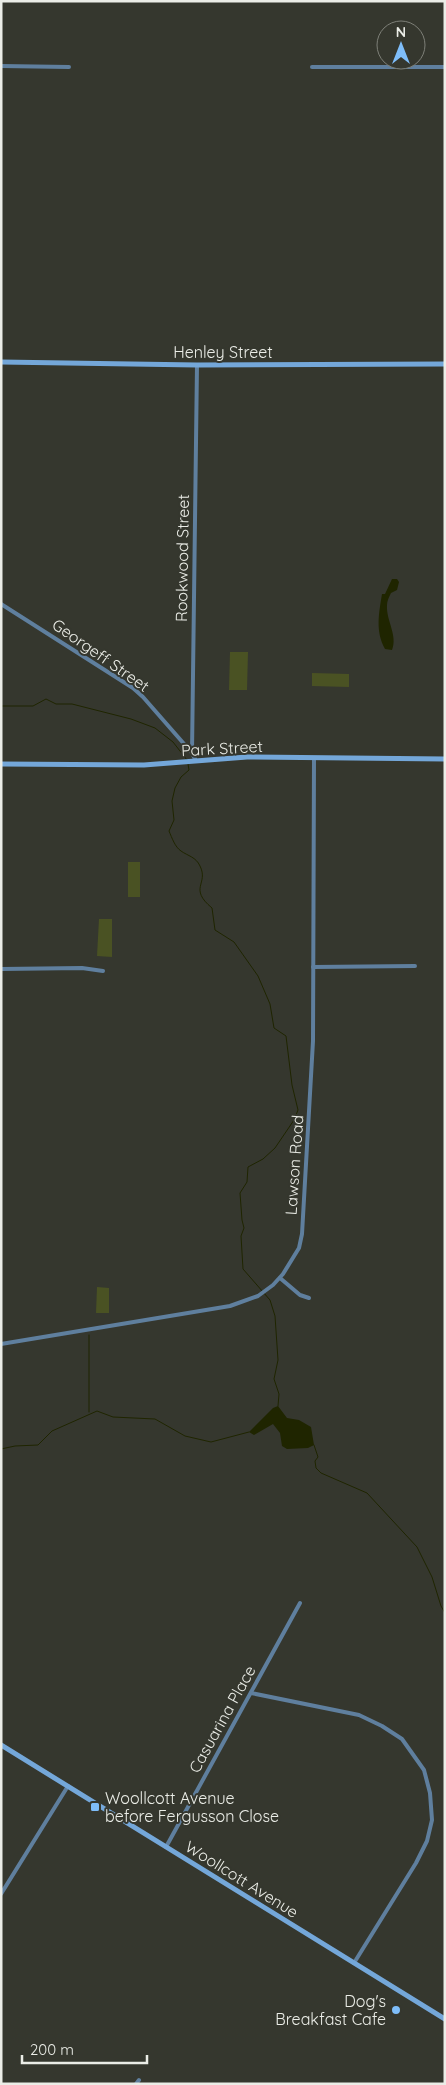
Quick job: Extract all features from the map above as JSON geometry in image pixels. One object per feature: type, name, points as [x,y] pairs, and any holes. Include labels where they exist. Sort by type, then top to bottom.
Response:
[{"type":"street","points":[[1,66],[69,67]]},
{"type":"street","points":[[312,67],[445,67]]},
{"type":"street","name":"Henley Street","points":[[1,362],[197,365],[445,364]]},
{"type":"street","name":"Rookwood Street","points":[[192,752],[197,365]]},
{"type":"street","name":"Georgeff Street","points":[[1,604],[132,688],[192,752],[196,762]]},
{"type":"street","name":"Park Street","points":[[1,764],[144,765],[247,757],[445,758]]},
{"type":"street","name":"Lawson Road","points":[[1,1344],[230,1306],[258,1296],[280,1278],[299,1248],[302,1234],[311,1089],[314,758]]},
{"type":"street","points":[[313,967],[414,966]]},
{"type":"street","points":[[1,969],[82,968],[103,971]]},
{"type":"street","points":[[280,1278],[300,1295],[309,1298]]},
{"type":"street","name":"Casuarina Place","points":[[166,1847],[300,1603]]},
{"type":"street","points":[[251,1693],[359,1715],[382,1726],[402,1739],[424,1770],[430,1793],[432,1820],[427,1841],[416,1863],[354,1963]]},
{"type":"street","name":"Woollcott Avenue","points":[[1,1745],[445,2019]]},
{"type":"street","points":[[1,1894],[68,1786]]},
{"type":"shaded area","points":[[392,579],[397,579],[399,582],[397,590],[391,593],[387,604],[388,617],[394,639],[392,650],[385,649],[380,635],[379,622],[382,594],[385,594]]},
{"type":"shaded area","points":[[230,652],[248,652],[247,690],[229,690]]},
{"type":"shaded area","points":[[312,673],[349,674],[349,687],[312,686]]},
{"type":"shaded area","points":[[128,862],[140,862],[140,897],[128,897]]},
{"type":"shaded area","points":[[99,919],[112,919],[112,957],[97,956]]},
{"type":"shaded area","points":[[97,1287],[109,1288],[109,1313],[96,1313]]},
{"type":"shaded area","points":[[278,1406],[287,1418],[299,1420],[311,1427],[314,1445],[308,1448],[287,1449],[282,1446],[280,1433],[273,1424],[254,1435],[249,1432],[273,1408]]},
{"type":"waterway","points":[[1,706],[33,706],[46,699],[56,704],[72,704],[131,719],[155,728],[173,742],[187,760]]},
{"type":"waterway","points":[[188,764],[189,770],[181,777],[175,788],[172,801],[174,820],[169,831],[179,849],[194,859],[200,866],[202,872],[201,896],[212,908],[215,930],[234,942],[258,976],[270,1004],[274,1028],[286,1036],[292,1085],[298,1110],[294,1120],[275,1148],[263,1159],[248,1167],[247,1182],[240,1193],[244,1228],[241,1236],[243,1269],[270,1300],[275,1316],[278,1360],[274,1379],[279,1394],[278,1406]]},
{"type":"waterway","points":[[89,1335],[89,1412]]},
{"type":"waterway","points":[[1,1449],[38,1445],[52,1431],[97,1411],[113,1417],[155,1419],[185,1436],[211,1442],[249,1432]]},
{"type":"waterway","points":[[314,1445],[318,1457],[315,1461],[316,1468],[321,1473],[367,1493],[417,1547],[432,1577],[445,1613]]},
{"type":"place","name":"Woollcott Avenue before Fergusson Close","points":[[95,1807]]},
{"type":"place","name":"Dog's Breakfast Cafe","points":[[396,2010]]}]
